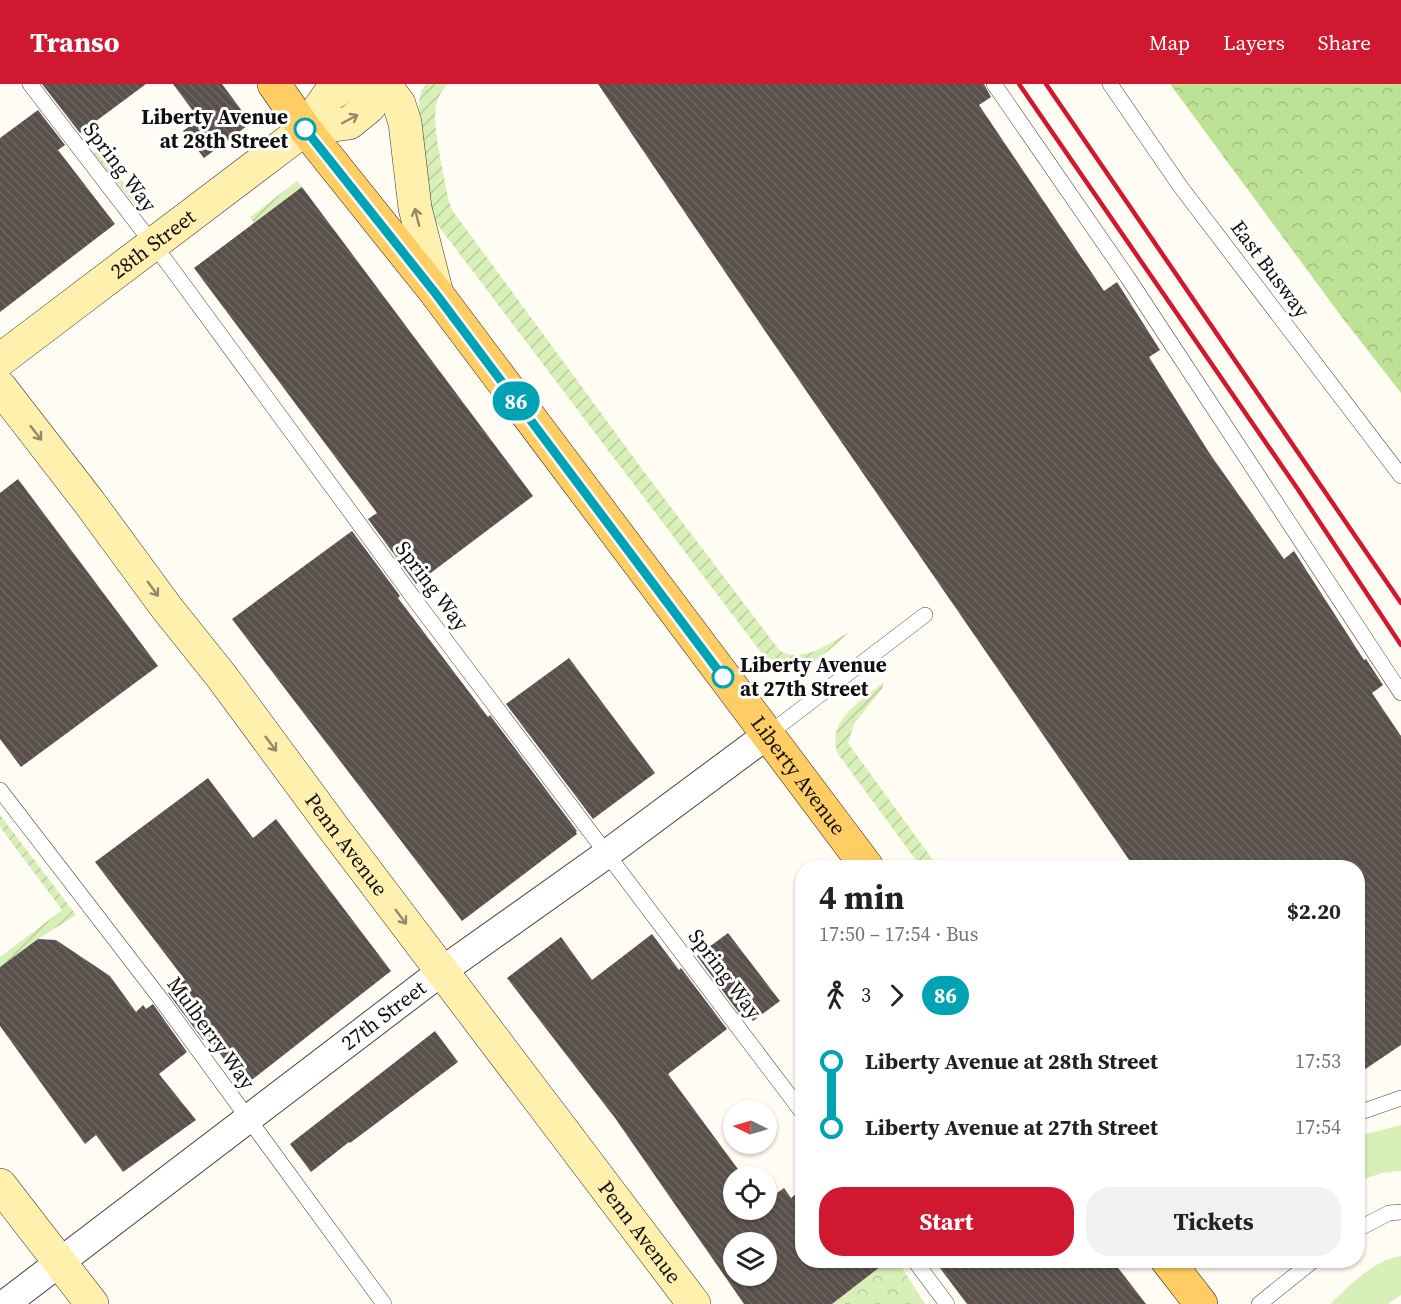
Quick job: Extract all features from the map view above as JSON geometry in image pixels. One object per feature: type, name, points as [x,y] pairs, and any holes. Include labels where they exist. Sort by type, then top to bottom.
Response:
[{"type":"main road","name":"Liberty Avenue","points":[[274,84],[305,129],[436,294],[862,860]]},
{"type":"main road","points":[[1176,1268],[1201,1304]]},
{"type":"street","name":"28th Street","points":[[0,360],[305,129],[328,96],[346,84]]},
{"type":"street","name":"28th Street","points":[[305,129],[349,123],[370,106],[376,84]]},
{"type":"street","points":[[384,84],[399,104],[405,123],[415,208],[436,294]]},
{"type":"street","name":"Penn Avenue","points":[[0,387],[166,607],[222,677],[694,1304]]},
{"type":"street","name":"27th Street","points":[[5,1304],[442,971],[608,853],[767,735]]},
{"type":"street","points":[[0,1185],[92,1304]]},
{"type":"lane","name":"Spring Way","points":[[30,84],[153,244],[418,604],[795,1103]]},
{"type":"lane","points":[[994,84],[1128,278],[1401,693]]},
{"type":"lane","name":"East Busway","points":[[1110,84],[1180,186],[1401,476]]},
{"type":"lane","points":[[767,735],[925,615]]},
{"type":"lane","name":"Mulberry Way","points":[[0,790],[160,998],[384,1304]]},
{"type":"lane","points":[[1365,1111],[1401,1098]]},
{"type":"lane","points":[[1365,1225],[1389,1213],[1401,1212]]},
{"type":"lane","points":[[920,1268],[947,1304]]},
{"type":"lane","points":[[1259,1304],[1304,1268]]},
{"type":"green space","points":[[426,84],[447,84],[440,94],[435,115],[439,151],[452,210],[642,469],[780,651],[798,655],[807,653],[826,646],[851,631],[813,662],[792,670],[769,663],[437,224],[429,195],[419,130],[418,110],[421,94]]},
{"type":"green space","points":[[1170,84],[1401,84],[1401,393],[1341,316]]},
{"type":"green space","points":[[98,150],[142,206],[138,209],[94,154]]},
{"type":"green space","points":[[297,181],[302,187],[254,223],[250,217]]},
{"type":"green space","points":[[884,682],[882,689],[854,724],[848,743],[933,860],[916,860],[838,754],[835,742],[837,731],[841,721],[856,704]]},
{"type":"green space","points":[[0,815],[76,915],[0,967],[0,957],[62,910],[0,827]]},
{"type":"green space","points":[[1401,1125],[1401,1171],[1382,1173],[1365,1179],[1365,1134]]},
{"type":"green space","points":[[1401,1256],[1401,1295],[1388,1304],[1330,1304],[1372,1268],[1391,1258]]},
{"type":"green space","points":[[879,1268],[902,1268],[925,1304],[832,1304]]},
{"type":"building","points":[[42,84],[146,84],[80,133]]},
{"type":"building","points":[[173,84],[222,84],[251,123],[204,158],[183,131],[199,119]]},
{"type":"building","points":[[598,84],[984,84],[991,97],[979,105],[1104,291],[1117,282],[1160,350],[1149,357],[1210,454],[1284,559],[1294,551],[1364,660],[1366,659],[1383,685],[1372,693],[1401,736],[1401,1045],[1365,1069],[1365,860],[1129,860]]},
{"type":"building","points":[[38,110],[65,145],[58,150],[115,224],[0,312],[0,138]]},
{"type":"building","points":[[302,187],[533,496],[416,584],[368,519],[377,513],[194,268]]},
{"type":"building","points":[[18,479],[158,666],[21,767],[0,739],[0,493]]},
{"type":"building","points":[[352,531],[400,596],[398,598],[577,831],[577,834],[462,921],[232,619]]},
{"type":"building","points":[[569,658],[655,773],[593,819],[506,704]]},
{"type":"building","points":[[208,778],[253,838],[276,819],[391,971],[244,1086],[207,1036],[203,1040],[168,993],[185,980],[95,862]]},
{"type":"building","points":[[728,933],[780,1001],[753,1021],[747,1013],[742,1017],[697,956]]},
{"type":"building","points":[[652,934],[727,1029],[668,1074],[723,1149],[723,1154],[727,1154],[736,1166],[723,1166],[723,1220],[777,1220],[777,1193],[784,1188],[791,1198],[795,1195],[795,1268],[879,1268],[832,1304],[744,1304],[732,1286],[777,1286],[777,1232],[723,1232],[723,1274],[615,1118],[507,978],[561,937],[592,980]]},
{"type":"building","points":[[38,939],[56,940],[110,976],[136,1012],[143,1005],[146,1009],[153,1004],[187,1052],[159,1074],[196,1120],[123,1172],[96,1135],[85,1144],[0,1026],[0,967]]},
{"type":"building","points":[[435,1031],[458,1062],[311,1172],[290,1144]]},
{"type":"building","points":[[940,1268],[1118,1268],[1146,1304],[967,1304]]},
{"type":"railway","points":[[1019,84],[1297,488],[1401,645]]},
{"type":"railway","points":[[1046,84],[1401,603]]},
{"type":"bus line","name":"86","points":[[305,129],[436,294],[723,677]]},
{"type":"place","name":"Liberty Avenue at 28th Street","points":[[305,129]]},
{"type":"place","name":"Liberty Avenue at 27th Street","points":[[723,677]]}]
